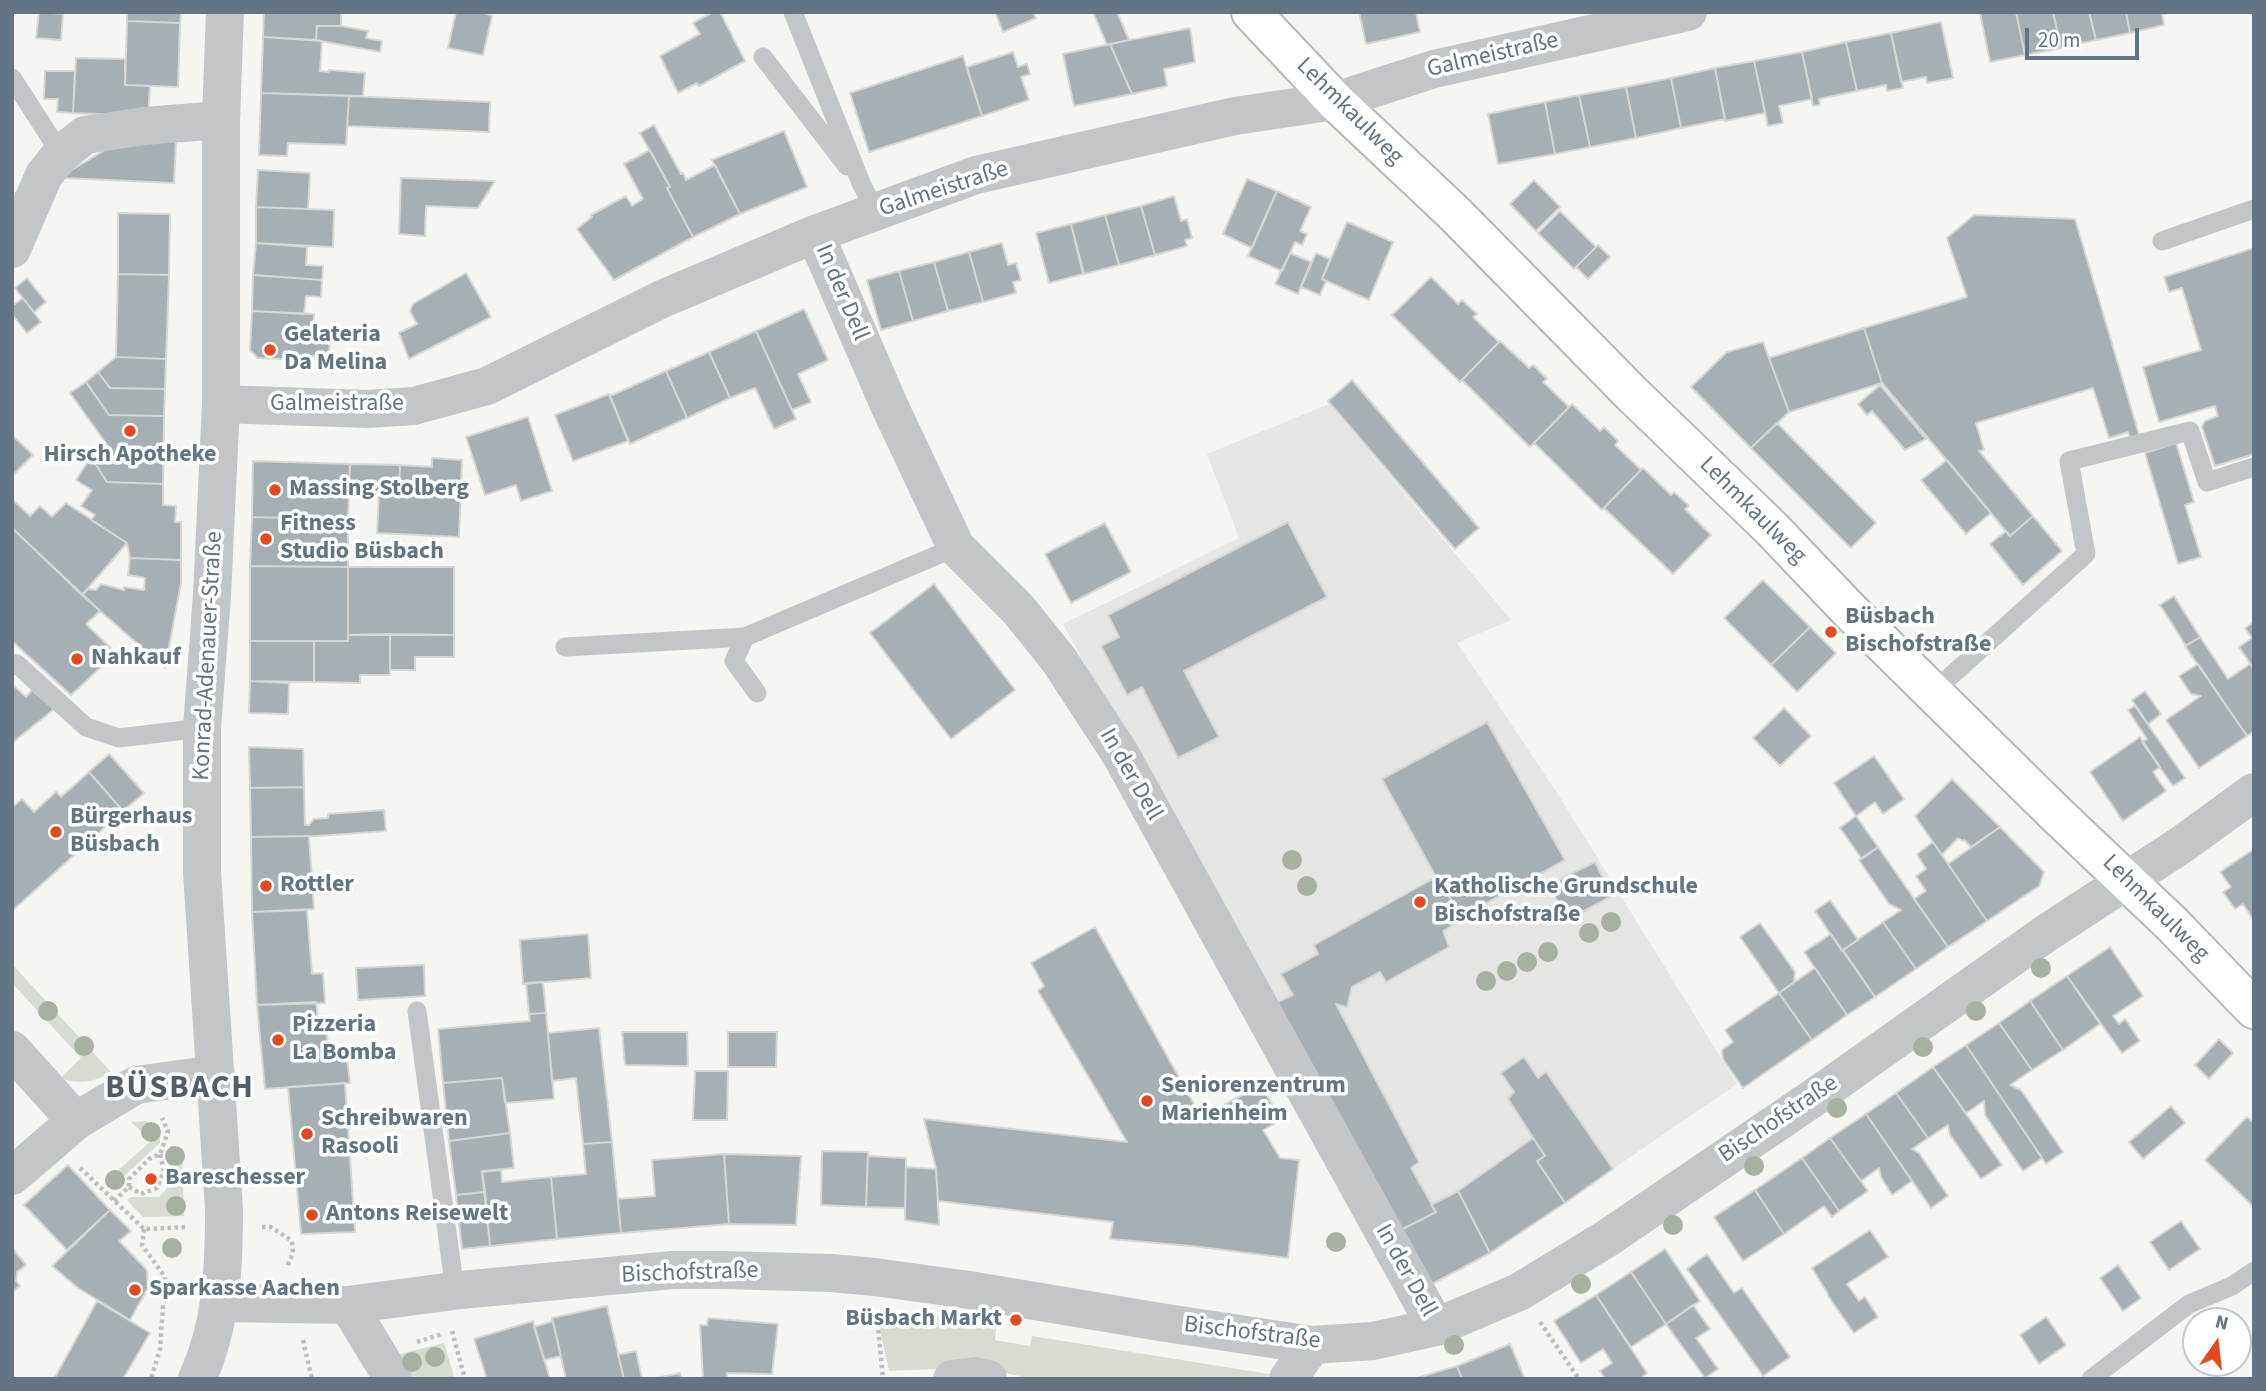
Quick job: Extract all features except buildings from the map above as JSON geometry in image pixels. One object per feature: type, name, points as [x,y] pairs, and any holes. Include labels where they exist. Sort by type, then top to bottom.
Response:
[{"type":"main road","name":"Lehmkaulweg","points":[[1251,12],[1335,101],[1455,214],[1630,393],[1772,528],[1850,611],[2172,924],[2254,1009]]},
{"type":"street","name":"Konrad-Adenauer-Straße","points":[[197,1379],[209,1353],[220,1303],[225,1249],[202,872],[202,728],[212,594],[221,404],[221,120],[225,12]]},
{"type":"street","name":"Galmeistraße","points":[[221,404],[368,409],[414,406],[488,386],[662,299],[815,234],[868,198],[1235,116],[1335,101],[1574,24],[1688,12]]},
{"type":"street","points":[[12,249],[44,175],[61,154],[85,135],[144,126],[221,120]]},
{"type":"street","name":"In der Dell","points":[[815,234],[889,405],[956,547],[1018,609],[1059,660],[1121,755],[1436,1327]]},
{"type":"street","name":"Bischofstraße","points":[[220,1303],[348,1305],[449,1292],[673,1270],[831,1273],[969,1290],[1312,1345],[1373,1341],[1436,1327],[1519,1292],[1606,1239],[1822,1092],[2045,934],[2181,845],[2254,792]]},
{"type":"street","points":[[12,1050],[76,1121]]},
{"type":"street","points":[[12,1176],[76,1121],[136,1085],[216,1074]]},
{"type":"street","points":[[348,1305],[393,1379]]},
{"type":"street","points":[[1288,1379],[1312,1345]]},
{"type":"street","points":[[952,1379],[975,1376],[988,1379]]},
{"type":"lane","points":[[793,12],[868,198]]},
{"type":"lane","points":[[763,57],[868,198]]},
{"type":"lane","points":[[12,78],[61,154]]},
{"type":"lane","points":[[2162,241],[2254,209]]},
{"type":"lane","points":[[1933,692],[2086,554],[2070,461],[2190,431],[2207,482],[2254,467]]},
{"type":"lane","points":[[565,647],[745,638],[956,547]]},
{"type":"lane","points":[[745,638],[734,662],[757,693]]},
{"type":"lane","points":[[12,663],[17,664],[86,727],[119,738],[202,728]]},
{"type":"lane","points":[[417,1011],[449,1292]]},
{"type":"lane","points":[[2091,1379],[2189,1304],[2232,1286],[2254,1271]]},
{"type":"path","points":[[130,1187],[141,1194],[158,1188],[164,1171],[160,1154],[168,1132]]},
{"type":"path","points":[[114,1201],[130,1187],[130,1179],[149,1159],[160,1154]]},
{"type":"path","points":[[144,1229],[142,1245],[165,1278],[160,1349],[151,1379]]},
{"type":"path","points":[[875,1277],[883,1379]]},
{"type":"path","points":[[449,1292],[465,1379]]},
{"type":"path","points":[[1519,1292],[1579,1379]]},
{"type":"shaded area","name":"Katholische Grundschule Bischofstraße","points":[[1329,404],[1511,620],[1457,643],[1561,799],[1737,1084],[1490,1253],[1432,1284],[1063,624],[1239,538],[1207,454]]},
{"type":"shaded area","points":[[12,964],[112,1073],[87,1082],[61,1078],[81,1058],[12,983]]},
{"type":"shaded area","points":[[146,1121],[160,1134],[160,1143],[122,1178],[122,1184],[115,1189],[106,1181],[151,1141],[131,1122]]},
{"type":"shaded area","points":[[171,1145],[182,1154],[184,1216],[143,1217],[127,1200],[131,1197],[159,1197],[169,1186],[168,1153]]},
{"type":"shaded area","points":[[885,1310],[897,1313],[895,1323],[931,1329],[933,1316],[996,1328],[995,1340],[1030,1346],[1032,1336],[1269,1374],[1267,1379],[1033,1379],[978,1367],[889,1371],[880,1330]]},
{"type":"shaded area","points":[[444,1343],[455,1379],[410,1379],[396,1355]]},
{"type":"place","name":"Gelateria Da Melina","points":[[270,350]]},
{"type":"place","name":"Hirsch Apotheke","points":[[130,431]]},
{"type":"place","name":"Massing Stolberg","points":[[275,490]]},
{"type":"place","name":"Fitness Studio Büsbach","points":[[266,539]]},
{"type":"place","name":"Büsbach Bischofstraße","points":[[1831,632]]},
{"type":"place","name":"Nahkauf","points":[[77,659]]},
{"type":"place","name":"Bürgerhaus Büsbach","points":[[56,832]]},
{"type":"place","name":"Rottler","points":[[266,886]]},
{"type":"place","name":"Katholische Grundschule Bischofstraße","points":[[1420,902]]},
{"type":"place","name":"Pizzeria La Bomba","points":[[278,1040]]},
{"type":"place","name":"Seniorenzentrum Marienheim","points":[[1147,1101]]},
{"type":"place","name":"Schreibwaren Rasooli","points":[[307,1134]]},
{"type":"place","name":"Bareschesser","points":[[151,1179]]},
{"type":"place","name":"Antons Reisewelt","points":[[312,1215]]},
{"type":"place","name":"Sparkasse Aachen","points":[[135,1290]]},
{"type":"place","name":"Büsbach Markt","points":[[1016,1320]]},
{"type":"district","name":"BÜSBACH","points":[[180,1090]]}]
